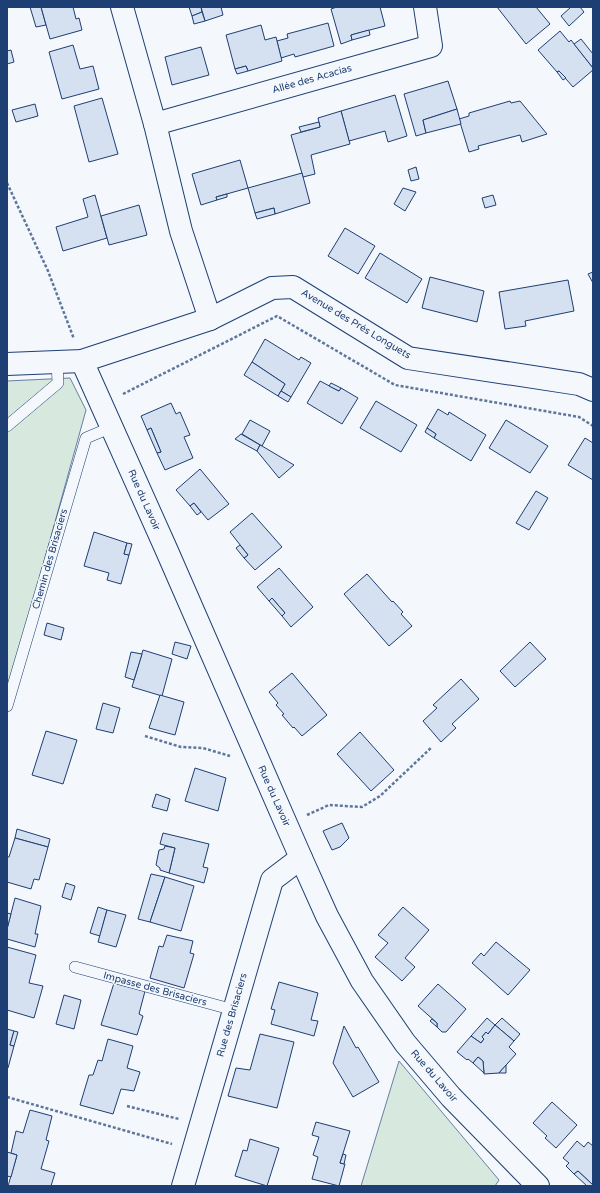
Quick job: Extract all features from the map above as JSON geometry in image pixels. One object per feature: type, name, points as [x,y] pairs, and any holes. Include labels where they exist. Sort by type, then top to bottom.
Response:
[{"type":"street","points":[[122,7],[155,124],[181,231],[210,319]]},
{"type":"street","name":"Allée des Acacias","points":[[155,124],[431,46],[425,7]]},
{"type":"street","name":"Avenue des Prés Longuets","points":[[7,364],[82,361],[210,319],[272,288],[293,287],[408,358],[579,384],[593,390]]},
{"type":"street","name":"Rue du Lavoir","points":[[82,361],[103,405],[327,916],[362,981],[405,1043],[451,1097],[538,1186]]},
{"type":"street","name":"Rue des Brisaciers","points":[[183,1186],[272,880],[301,858]]},
{"type":"lane","points":[[7,426],[58,383],[57,362]]},
{"type":"lane","name":"Chemin des Brisaciers","points":[[7,706],[86,438],[112,427]]},
{"type":"lane","name":"Impasse des Brisaciers","points":[[75,967],[234,1010]]},
{"type":"path","points":[[7,183],[48,271],[82,361]]},
{"type":"path","points":[[103,405],[277,316],[394,385],[579,417],[593,426]]},
{"type":"path","points":[[145,736],[181,747],[202,748],[260,765]]},
{"type":"path","points":[[306,816],[329,805],[362,807],[380,796],[432,747]]},
{"type":"path","points":[[7,1097],[150,1138]]},
{"type":"path","points":[[127,1106],[155,1113]]},
{"type":"shaded area","points":[[70,378],[86,410],[7,695],[7,381]]},
{"type":"shaded area","points":[[399,1061],[499,1180],[495,1186],[361,1186]]},
{"type":"building","points":[[30,7],[41,7],[46,25],[36,27]]},
{"type":"building","points":[[41,7],[73,7],[76,19],[79,18],[82,30],[50,39]]},
{"type":"building","points":[[189,7],[201,7],[202,12],[192,16]]},
{"type":"building","points":[[201,7],[221,7],[223,15],[205,21]]},
{"type":"building","points":[[337,7],[380,7],[385,26],[351,35],[352,40],[341,44],[331,9]]},
{"type":"building","points":[[497,7],[536,7],[550,24],[526,44]]},
{"type":"building","points":[[571,7],[580,7],[584,12],[569,26],[561,16]]},
{"type":"building","points":[[202,12],[205,21],[194,24],[192,16]]},
{"type":"building","points":[[328,23],[334,46],[295,57],[294,54],[281,58],[277,41],[288,38],[287,34]]},
{"type":"building","points":[[261,25],[265,40],[276,37],[282,61],[248,71],[246,66],[235,69],[226,35]]},
{"type":"building","points":[[369,30],[370,35],[352,40],[351,35]]},
{"type":"building","points":[[560,31],[569,42],[571,40],[593,68],[593,70],[573,87],[559,71],[557,72],[538,50]]},
{"type":"building","points":[[581,39],[593,54],[593,68],[574,44]]},
{"type":"building","points":[[73,45],[80,69],[93,66],[99,89],[62,99],[49,52]]},
{"type":"building","points":[[201,47],[209,75],[172,85],[165,57]]},
{"type":"building","points":[[11,50],[14,62],[7,64],[7,51]]},
{"type":"building","points":[[246,66],[248,71],[237,74],[235,69]]},
{"type":"building","points":[[559,71],[566,78],[563,80],[557,72]]},
{"type":"building","points":[[448,81],[457,109],[423,120],[426,133],[416,136],[404,94]]},
{"type":"building","points":[[395,95],[407,136],[388,142],[385,131],[349,141],[341,111]]},
{"type":"building","points":[[102,98],[118,154],[89,162],[74,106]]},
{"type":"building","points":[[510,101],[511,103],[520,101],[547,134],[522,142],[520,135],[478,146],[479,149],[469,152],[459,119],[469,116],[469,113]]},
{"type":"building","points":[[35,104],[38,116],[16,122],[12,110]]},
{"type":"building","points":[[457,109],[461,124],[426,133],[423,120]]},
{"type":"building","points":[[341,111],[350,144],[311,155],[315,174],[303,177],[291,135],[320,127],[318,118]]},
{"type":"building","points":[[319,122],[320,127],[301,132],[299,127]]},
{"type":"building","points":[[240,160],[248,188],[216,197],[217,200],[201,205],[192,174]]},
{"type":"building","points":[[416,167],[419,179],[411,181],[408,170]]},
{"type":"building","points":[[302,173],[310,203],[275,214],[274,208],[255,213],[248,188]]},
{"type":"building","points":[[403,188],[416,192],[405,211],[394,204]]},
{"type":"building","points":[[227,194],[227,197],[217,200],[216,197]]},
{"type":"building","points":[[95,195],[107,238],[63,251],[56,227],[88,217],[83,199]]},
{"type":"building","points":[[493,195],[496,205],[485,208],[482,198]]},
{"type":"building","points":[[139,205],[147,235],[109,245],[101,216]]},
{"type":"building","points":[[274,208],[275,214],[257,219],[255,213]]},
{"type":"building","points":[[345,228],[375,246],[358,274],[328,256]]},
{"type":"building","points":[[380,253],[422,279],[407,303],[365,278]]},
{"type":"building","points":[[593,272],[593,283],[588,274]]},
{"type":"building","points":[[430,277],[484,291],[477,322],[422,308]]},
{"type":"building","points":[[568,280],[574,311],[525,321],[526,326],[505,329],[499,292]]},
{"type":"building","points":[[265,339],[299,360],[301,357],[311,363],[291,397],[281,391],[285,384],[252,362]]},
{"type":"building","points":[[252,362],[285,384],[278,396],[244,375]]},
{"type":"building","points":[[320,381],[339,391],[341,388],[358,398],[342,424],[307,403]]},
{"type":"building","points":[[331,383],[341,388],[339,391],[329,386]]},
{"type":"building","points":[[281,391],[291,397],[288,402],[278,396]]},
{"type":"building","points":[[376,401],[417,425],[401,452],[360,428]]},
{"type":"building","points":[[171,403],[176,414],[180,412],[190,435],[184,437],[193,458],[165,470],[157,453],[161,452],[151,428],[147,430],[141,416]]},
{"type":"building","points":[[438,409],[448,415],[449,412],[486,435],[471,461],[434,438],[436,434],[427,428]]},
{"type":"building","points":[[250,420],[270,431],[262,446],[242,434]]},
{"type":"building","points":[[506,420],[548,446],[530,473],[489,448]]},
{"type":"building","points":[[151,428],[161,452],[157,453],[147,430]]},
{"type":"building","points":[[427,428],[436,434],[434,438],[425,432]]},
{"type":"building","points":[[241,434],[260,445],[257,451],[235,439]]},
{"type":"building","points":[[585,438],[593,443],[593,480],[568,465]]},
{"type":"building","points":[[260,445],[294,465],[279,478],[257,451]]},
{"type":"building","points":[[200,469],[229,504],[208,520],[194,503],[190,506],[176,490]]},
{"type":"building","points":[[536,491],[548,498],[529,530],[516,523]]},
{"type":"building","points":[[194,503],[201,512],[197,515],[190,506]]},
{"type":"building","points":[[252,513],[282,547],[255,570],[244,558],[248,555],[230,532]]},
{"type":"building","points":[[94,532],[127,543],[124,554],[129,555],[121,584],[107,580],[109,573],[84,566]]},
{"type":"building","points":[[127,543],[132,544],[129,555],[124,554]]},
{"type":"building","points":[[240,545],[248,555],[244,558],[236,548]]},
{"type":"building","points":[[279,568],[313,607],[291,627],[282,616],[285,613],[272,598],[269,601],[257,587]]},
{"type":"building","points":[[367,574],[403,612],[401,614],[412,626],[389,646],[344,594]]},
{"type":"building","points":[[272,598],[285,613],[282,616],[269,601]]},
{"type":"building","points":[[47,623],[64,628],[61,640],[44,635]]},
{"type":"building","points":[[175,642],[191,646],[187,659],[172,654]]},
{"type":"building","points":[[530,642],[546,659],[515,687],[500,671]]},
{"type":"building","points":[[143,650],[172,659],[162,696],[132,687]]},
{"type":"building","points":[[131,652],[142,654],[134,680],[125,677]]},
{"type":"building","points":[[292,673],[327,715],[302,736],[282,715],[284,714],[276,705],[278,703],[269,692]]},
{"type":"building","points":[[461,679],[479,699],[452,724],[456,728],[441,742],[423,721],[437,708],[433,705]]},
{"type":"building","points":[[160,695],[184,702],[175,735],[149,728]]},
{"type":"building","points":[[103,703],[120,708],[113,733],[96,729]]},
{"type":"building","points":[[46,731],[77,740],[63,784],[32,775]]},
{"type":"building","points":[[360,732],[394,770],[371,791],[337,754]]},
{"type":"building","points":[[195,768],[226,778],[218,811],[185,801]]},
{"type":"building","points":[[156,794],[170,799],[167,811],[152,807]]},
{"type":"building","points":[[342,823],[349,838],[340,847],[332,850],[323,831]]},
{"type":"building","points":[[17,829],[50,839],[48,847],[15,838]]},
{"type":"building","points":[[163,833],[209,844],[203,867],[208,868],[204,883],[169,873],[175,848],[160,844]]},
{"type":"building","points":[[15,838],[48,847],[39,880],[34,879],[31,889],[7,882],[7,857],[9,857]]},
{"type":"building","points":[[165,846],[175,848],[169,873],[160,870],[160,868],[156,865],[159,850],[164,849]]},
{"type":"building","points":[[151,874],[165,877],[150,922],[138,919]]},
{"type":"building","points":[[165,877],[194,886],[181,931],[150,922]]},
{"type":"building","points":[[66,883],[75,886],[71,900],[62,897]]},
{"type":"building","points":[[15,898],[41,906],[35,934],[38,934],[35,947],[7,939],[7,929]]},
{"type":"building","points":[[98,907],[107,910],[100,936],[90,933]]},
{"type":"building","points":[[403,907],[429,930],[405,958],[415,967],[402,981],[375,957],[388,943],[378,935]]},
{"type":"building","points":[[107,910],[126,915],[116,947],[98,942]]},
{"type":"building","points":[[7,913],[11,914],[7,929]]},
{"type":"building","points":[[167,935],[193,941],[190,953],[194,954],[184,988],[150,978],[159,946],[163,947]]},
{"type":"building","points":[[496,942],[530,970],[508,995],[472,963],[481,953],[484,956]]},
{"type":"building","points":[[7,947],[36,955],[29,983],[43,986],[34,1018],[7,1010]]},
{"type":"building","points":[[279,982],[318,993],[311,1020],[318,1021],[314,1036],[271,1024],[275,1010],[271,1009]]},
{"type":"building","points":[[114,983],[145,991],[139,1014],[143,1016],[137,1035],[101,1025]]},
{"type":"building","points":[[438,984],[466,1009],[446,1032],[442,1032],[437,1027],[437,1023],[418,1006]]},
{"type":"building","points":[[64,995],[81,1000],[74,1029],[56,1024]]},
{"type":"building","points":[[487,1018],[495,1025],[488,1034],[486,1032],[482,1037],[484,1039],[481,1043],[471,1036]]},
{"type":"building","points":[[502,1018],[520,1034],[514,1041],[495,1025]]},
{"type":"building","points":[[432,1019],[437,1023],[437,1027],[430,1021]]},
{"type":"building","points":[[495,1025],[514,1041],[509,1047],[516,1054],[499,1073],[484,1074],[483,1061],[478,1057],[473,1063],[457,1052],[471,1036],[481,1043],[484,1039],[482,1037],[486,1032],[488,1034]]},
{"type":"building","points":[[344,1026],[356,1048],[358,1047],[379,1082],[353,1097],[333,1063]]},
{"type":"building","points":[[7,1029],[14,1031],[10,1045],[14,1046],[8,1068],[7,1068]]},
{"type":"building","points":[[14,1031],[18,1032],[14,1046],[10,1045]]},
{"type":"building","points":[[260,1034],[294,1042],[277,1108],[228,1096],[236,1068],[250,1070]]},
{"type":"building","points":[[108,1039],[133,1046],[127,1068],[140,1072],[134,1091],[121,1089],[113,1114],[80,1105],[89,1075],[93,1075],[98,1060],[102,1061]]},
{"type":"building","points":[[478,1057],[483,1061],[484,1073],[473,1063]]},
{"type":"building","points":[[506,1065],[506,1073],[499,1073]]},
{"type":"building","points":[[552,1102],[577,1125],[556,1148],[545,1138],[547,1136],[533,1123]]},
{"type":"building","points":[[30,1110],[52,1116],[46,1140],[49,1141],[41,1169],[55,1173],[51,1186],[8,1186],[17,1155],[11,1153],[16,1131],[23,1133]]},
{"type":"building","points":[[316,1122],[350,1131],[340,1163],[345,1164],[339,1186],[312,1179],[318,1157],[313,1155],[319,1137],[312,1135]]},
{"type":"building","points":[[250,1139],[279,1148],[267,1186],[235,1176],[243,1150],[247,1151]]},
{"type":"building","points":[[577,1141],[584,1147],[588,1142],[593,1146],[593,1185],[578,1171],[574,1174],[566,1166],[569,1163],[563,1158]]},
{"type":"building","points":[[7,1152],[17,1155],[11,1177],[7,1176]]},
{"type":"building","points":[[343,1154],[346,1155],[344,1164],[340,1163]]},
{"type":"building","points":[[578,1171],[593,1185],[592,1186],[587,1186],[574,1174]]}]
